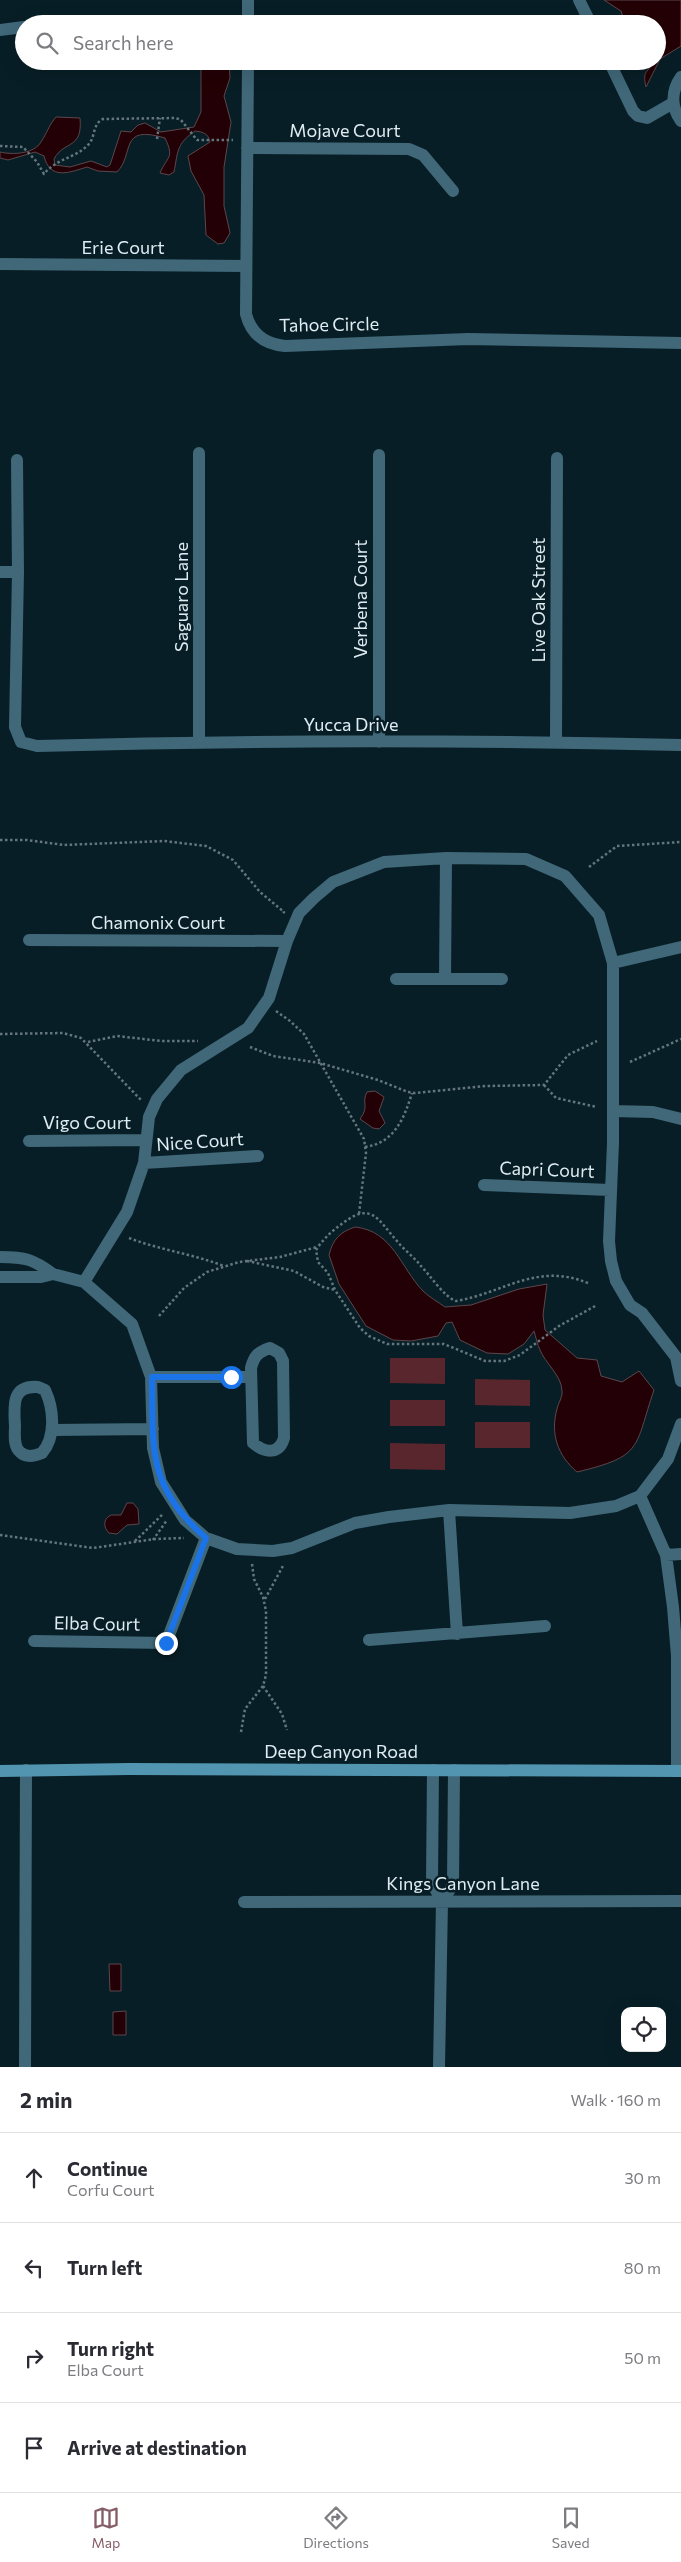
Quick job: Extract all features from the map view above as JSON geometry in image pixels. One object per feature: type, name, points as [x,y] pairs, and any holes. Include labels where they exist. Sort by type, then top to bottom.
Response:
[{"type":"street","points":[[248,0],[248,15]]},
{"type":"street","points":[[578,0],[586,15]]},
{"type":"street","points":[[0,30],[15,28]]},
{"type":"street","name":"Tahoe Circle","points":[[248,70],[246,314],[249,324],[260,338],[274,345],[468,339],[681,343]]},
{"type":"street","points":[[613,70],[633,111],[638,116],[647,118],[674,103]]},
{"type":"street","points":[[681,77],[675,89],[674,103],[681,121]]},
{"type":"street","name":"Mojave Court","points":[[248,148],[409,148],[423,154],[453,191]]},
{"type":"street","name":"Erie Court","points":[[0,264],[246,266]]},
{"type":"street","name":"Saguaro Lane","points":[[199,453],[199,742]]},
{"type":"street","name":"Verbena Court","points":[[379,455],[379,742]]},
{"type":"street","name":"Live Oak Street","points":[[556,742],[557,458]]},
{"type":"street","points":[[0,572],[18,572],[17,460]]},
{"type":"street","name":"Yucca Drive","points":[[18,572],[15,727],[21,742],[37,746],[199,742],[556,742],[681,745]]},
{"type":"street","points":[[445,979],[446,858]]},
{"type":"street","points":[[84,1282],[127,1212],[144,1164],[145,1140],[149,1117],[157,1099],[168,1083],[181,1070],[248,1028],[269,998],[287,941],[299,913],[332,882],[384,862],[446,858],[526,858],[565,876],[599,915],[613,963],[613,1111],[609,1241],[616,1281],[630,1305],[642,1313],[676,1357],[681,1381]]},
{"type":"street","name":"Chamonix Court","points":[[29,940],[287,941]]},
{"type":"street","points":[[613,963],[681,947]]},
{"type":"street","points":[[396,979],[502,979]]},
{"type":"street","points":[[613,1111],[653,1112],[681,1119]]},
{"type":"street","name":"Vigo Court","points":[[29,1141],[145,1140]]},
{"type":"street","name":"Nice Court","points":[[144,1164],[258,1156]]},
{"type":"street","name":"Capri Court","points":[[484,1185],[610,1190]]},
{"type":"street","points":[[0,1257],[23,1257],[35,1261],[53,1274],[84,1282],[132,1324],[152,1377],[156,1466],[161,1482],[185,1520],[206,1538],[237,1549],[273,1551],[314,1540],[355,1523],[449,1510],[570,1513],[616,1506],[640,1496],[668,1459],[681,1424]]},
{"type":"street","points":[[0,1277],[41,1277],[53,1274]]},
{"type":"street","points":[[270,1348],[279,1353],[283,1361],[284,1438],[282,1445],[277,1450],[261,1449],[253,1443],[251,1377],[253,1357],[260,1351],[270,1348]]},
{"type":"street","points":[[152,1377],[251,1377]]},
{"type":"street","points":[[38,1387],[45,1390],[49,1398],[52,1430],[48,1446],[42,1453],[28,1456],[20,1452],[15,1445],[14,1401],[18,1393],[25,1388],[38,1387]]},
{"type":"street","points":[[52,1430],[153,1429]]},
{"type":"street","points":[[640,1496],[666,1555],[677,1656],[679,1771]]},
{"type":"street","points":[[449,1510],[457,1634]]},
{"type":"street","name":"Elba Court","points":[[34,1641],[166,1643],[206,1538]]},
{"type":"street","points":[[666,1555],[681,1554]]},
{"type":"street","points":[[368,1640],[545,1626]]},
{"type":"street","name":"Deep Canyon Road","points":[[0,1770],[679,1771]]},
{"type":"street","points":[[25,2067],[26,1770]]},
{"type":"street","points":[[433,1770],[432,1883],[442,1901],[439,2067]]},
{"type":"street","points":[[442,1901],[453,1885],[454,1770]]},
{"type":"street","name":"Kings Canyon Lane","points":[[244,1902],[681,1901]]},
{"type":"path","points":[[157,139],[160,118]]},
{"type":"path","points":[[0,146],[18,146],[26,151],[44,174],[58,161],[72,156],[89,144],[96,124],[103,119],[176,118],[184,124],[193,138],[231,140]]},
{"type":"path","points":[[0,840],[27,840],[64,845],[164,841],[206,846],[234,860],[260,892],[284,912],[282,916]]},
{"type":"path","points":[[589,867],[616,846],[681,842]]},
{"type":"path","points":[[276,1011],[299,1028],[364,1139],[365,1148],[359,1214]]},
{"type":"path","points":[[0,1034],[63,1033],[73,1035],[88,1042],[100,1060],[141,1100]]},
{"type":"path","points":[[88,1042],[117,1036],[167,1042],[198,1041]]},
{"type":"path","points":[[630,1062],[681,1039]]},
{"type":"path","points":[[544,1085],[568,1054],[597,1041]]},
{"type":"path","points":[[250,1046],[273,1056],[318,1062],[412,1093],[486,1086],[544,1085],[556,1098],[597,1107]]},
{"type":"path","points":[[365,1148],[379,1145],[391,1135],[406,1110],[412,1093]]},
{"type":"path","points":[[159,1316],[194,1279],[245,1260],[286,1255],[318,1247],[340,1226],[359,1214],[372,1214],[383,1223],[397,1242],[452,1300],[466,1299],[517,1280],[537,1276],[564,1274],[588,1282]]},
{"type":"path","points":[[130,1238],[198,1256],[225,1266]]},
{"type":"path","points":[[318,1247],[316,1254],[318,1262],[328,1273],[335,1290],[360,1328],[369,1336],[387,1344],[444,1344],[453,1346],[474,1357],[494,1362],[512,1360],[559,1326],[597,1305]]},
{"type":"path","points":[[245,1260],[294,1271],[323,1287],[335,1290]]},
{"type":"path","points":[[134,1542],[163,1514]]},
{"type":"path","points":[[152,1540],[167,1520]]},
{"type":"path","points":[[0,1535],[93,1548],[152,1540],[188,1538]]},
{"type":"path","points":[[242,1732],[245,1709],[264,1686],[267,1648],[264,1600],[254,1579],[252,1564]]},
{"type":"path","points":[[264,1600],[284,1564]]},
{"type":"path","points":[[264,1686],[282,1714],[286,1730]]},
{"type":"shaded area","points":[[604,0],[681,0],[681,46],[666,55],[666,15],[622,15],[621,11]]},
{"type":"shaded area","points":[[201,70],[230,70],[230,78],[224,96],[231,122],[224,167],[224,206],[230,233],[224,243],[218,244],[206,235],[204,195],[191,171],[188,156],[210,142],[203,133],[195,131],[184,140],[177,154],[174,172],[169,175],[160,173],[170,154],[165,138],[150,135],[140,135],[134,138],[117,172],[98,171],[87,167],[61,173],[55,172],[47,164],[44,156],[35,152],[8,160],[0,158],[0,152],[23,153],[38,146],[56,117],[80,118],[79,135],[76,140],[58,153],[54,159],[55,165],[70,167],[91,161],[107,167],[110,165],[121,131],[131,132],[138,125],[145,123],[161,132],[194,127],[201,112]]},
{"type":"shaded area","points":[[648,70],[654,70],[646,87],[645,74]]},
{"type":"shaded area","points":[[375,1091],[384,1097],[379,1111],[385,1123],[379,1129],[373,1128],[360,1119],[365,1108],[367,1092]]},
{"type":"shaded area","points":[[355,1227],[378,1235],[387,1243],[423,1291],[445,1307],[471,1305],[519,1289],[547,1284],[543,1315],[545,1330],[577,1358],[597,1360],[601,1376],[622,1382],[639,1371],[654,1390],[639,1437],[633,1447],[614,1461],[599,1466],[577,1472],[570,1466],[560,1452],[554,1427],[562,1395],[561,1385],[542,1355],[534,1331],[524,1344],[508,1354],[487,1353],[460,1340],[452,1322],[446,1323],[438,1336],[411,1341],[393,1340],[366,1326],[339,1284],[329,1255],[338,1237],[345,1231]]},
{"type":"shaded area","points":[[390,1358],[445,1358],[445,1384],[390,1383]]},
{"type":"shaded area","points":[[475,1379],[530,1380],[530,1406],[475,1405]]},
{"type":"shaded area","points":[[390,1400],[445,1400],[445,1426],[390,1426]]},
{"type":"shaded area","points":[[475,1422],[530,1422],[530,1448],[475,1448]]},
{"type":"shaded area","points":[[390,1443],[445,1444],[445,1470],[390,1469]]},
{"type":"shaded area","points":[[127,1503],[133,1503],[138,1509],[139,1524],[127,1525],[117,1534],[109,1533],[105,1526],[106,1519],[111,1515],[121,1515]]},
{"type":"shaded area","points":[[109,1964],[121,1964],[121,1991],[110,1991]]},
{"type":"shaded area","points":[[126,2011],[126,2035],[113,2035],[113,2012]]},
{"type":"route","points":[[166,1643],[206,1538],[185,1520],[171,1501],[161,1482],[153,1448],[152,1377],[231,1377]]}]
